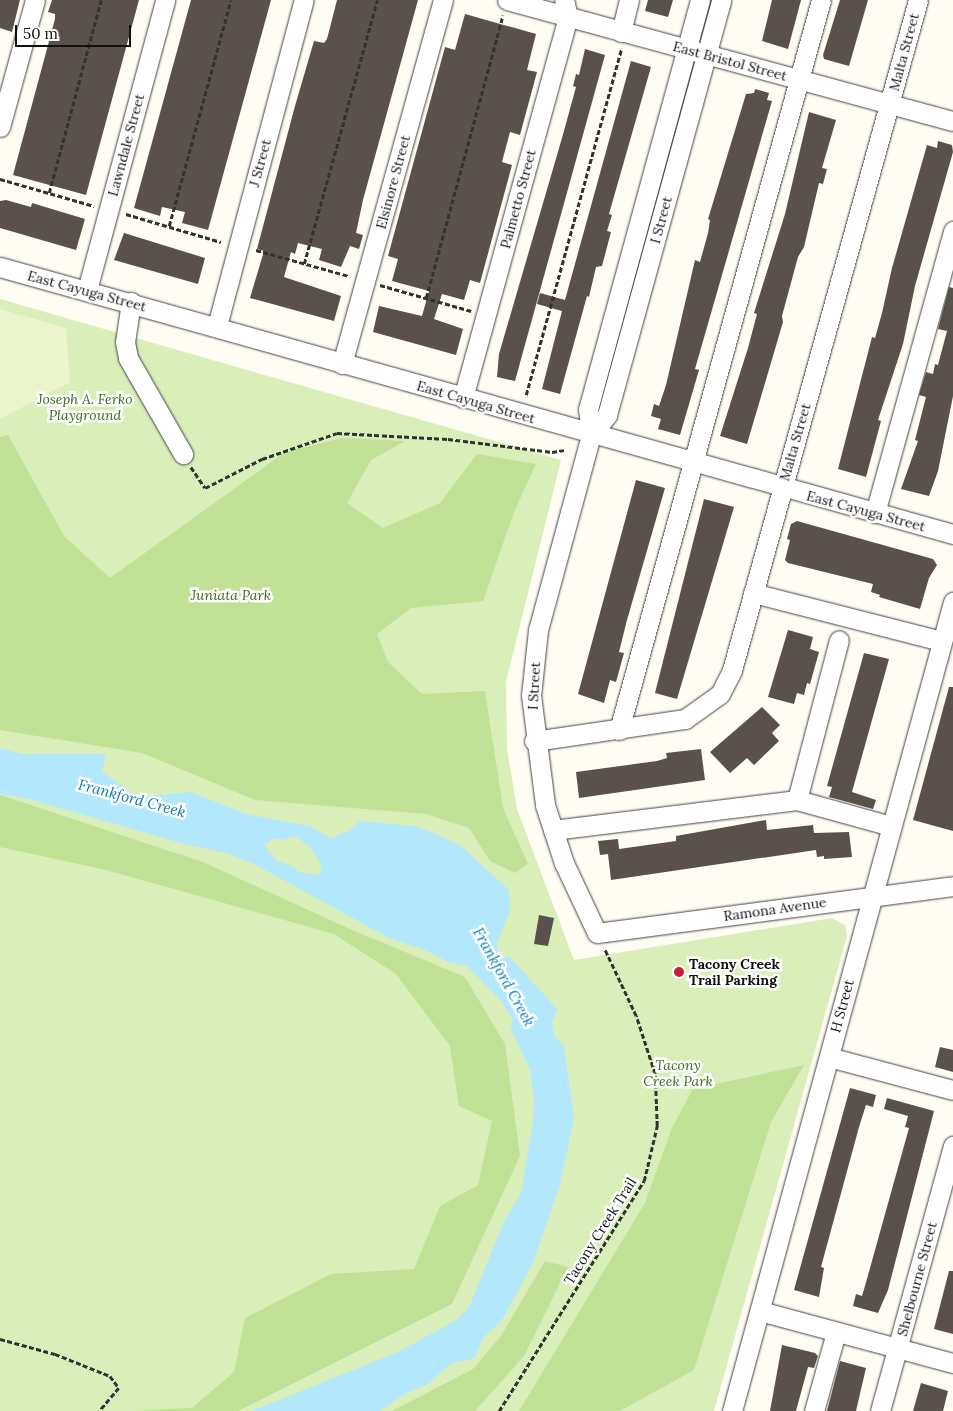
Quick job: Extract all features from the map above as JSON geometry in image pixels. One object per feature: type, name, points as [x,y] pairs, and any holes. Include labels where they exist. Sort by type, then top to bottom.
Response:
[{"type":"street","points":[[0,127],[35,0]]},
{"type":"street","name":"Lawndale Street","points":[[87,290],[165,0]]},
{"type":"street","name":"J Street","points":[[217,326],[304,0]]},
{"type":"street","name":"Elsinore Street","points":[[342,364],[443,0]]},
{"type":"street","points":[[621,40],[630,0]]},
{"type":"street","name":"I Street","points":[[597,933],[564,863],[545,805],[534,741],[531,695],[538,630],[591,435],[588,409],[700,0]]},
{"type":"street","name":"I Street","points":[[591,435],[607,415],[722,0]]},
{"type":"street","points":[[619,730],[821,0]]},
{"type":"street","name":"Malta Street","points":[[534,741],[685,719],[720,694],[732,670],[918,0]]},
{"type":"street","name":"East Bristol Street","points":[[506,7],[566,9],[621,40],[687,50],[890,102],[953,121]]},
{"type":"street","name":"Palmetto Street","points":[[463,398],[566,9]]},
{"type":"street","points":[[875,513],[953,231]]},
{"type":"street","name":"East Cayuga Street","points":[[0,267],[217,326],[342,364],[782,489],[953,534]]},
{"type":"street","points":[[131,302],[125,342],[128,358],[183,454]]},
{"type":"street","points":[[753,593],[942,641]]},
{"type":"street","name":"H Street","points":[[732,1411],[953,602]]},
{"type":"street","points":[[796,800],[839,640]]},
{"type":"street","points":[[553,830],[796,800],[891,826]]},
{"type":"street","name":"Ramona Avenue","points":[[597,933],[953,886]]},
{"type":"street","points":[[829,1056],[953,1090]]},
{"type":"street","name":"Shelbourne Street","points":[[880,1411],[953,1146]]},
{"type":"street","points":[[760,1311],[953,1363]]},
{"type":"street","points":[[814,1411],[836,1332]]},
{"type":"path","points":[[48,193],[101,0]]},
{"type":"path","points":[[169,226],[231,0]]},
{"type":"path","points":[[304,264],[376,0]]},
{"type":"path","points":[[426,298],[506,7]]},
{"type":"path","points":[[526,395],[621,40]]},
{"type":"path","points":[[0,179],[98,207]]},
{"type":"path","points":[[119,212],[222,242]]},
{"type":"path","points":[[251,249],[355,278]]},
{"type":"path","points":[[376,284],[475,312]]},
{"type":"path","points":[[183,454],[205,488],[262,459],[337,433],[448,439],[552,452],[564,450]]},
{"type":"path","name":"Tacony Creek Trail","points":[[499,1411],[644,1181],[657,1126],[655,1074],[636,1016],[597,933]]},
{"type":"path","points":[[0,1339],[55,1354],[110,1376],[119,1388],[100,1411]]},
{"type":"green space","points":[[0,299],[561,460],[506,682],[507,749],[517,809],[574,960],[832,918],[845,925],[847,936],[714,1411],[0,1411]]},
{"type":"green space","points":[[0,309],[66,328],[70,382],[0,419]]},
{"type":"green space","name":"Juniata Park","points":[[8,435],[64,536],[110,578],[284,453],[341,438],[405,441],[371,460],[347,503],[383,528],[440,503],[477,454],[536,464],[514,512],[483,601],[411,608],[377,634],[388,662],[422,694],[485,691],[503,808],[528,864],[515,873],[490,861],[469,828],[426,814],[255,800],[142,753],[0,730],[0,437]]},
{"type":"green space","points":[[0,795],[203,862],[352,930],[465,977],[505,1044],[520,1156],[452,1304],[238,1411],[133,1411],[192,1408],[234,1372],[245,1318],[331,1274],[414,1269],[440,1206],[478,1185],[492,1121],[459,1106],[450,1046],[396,974],[334,934],[106,870],[0,847]]},
{"type":"green space","points":[[804,1065],[771,1122],[694,1370],[620,1411],[519,1411],[645,1203],[672,1128],[693,1089]]},
{"type":"green space","points":[[545,1261],[568,1267],[524,1356],[475,1411],[392,1411],[473,1369],[501,1336]]},
{"type":"water","name":"Frankford Creek","points":[[0,748],[23,754],[106,754],[102,772],[138,797],[191,792],[246,814],[310,826],[330,838],[349,831],[359,821],[416,826],[460,845],[509,890],[510,910],[497,943],[499,959],[509,956],[557,1009],[552,1023],[555,1037],[564,1046],[574,1119],[559,1188],[532,1265],[502,1320],[483,1338],[475,1358],[450,1364],[428,1384],[406,1393],[380,1411],[252,1411],[400,1351],[458,1319],[470,1305],[503,1223],[521,1193],[533,1121],[534,1100],[530,1069],[510,1027],[513,1020],[501,1001],[467,966],[450,963],[425,950],[389,938],[254,864],[227,853],[184,844],[29,799],[0,794]],"holes":[[[295,836],[309,846],[322,866],[319,875],[299,872],[291,865],[277,861],[264,845],[274,838],[282,840]]]},
{"type":"building","points":[[0,0],[20,0],[12,32],[0,28]]},
{"type":"building","points":[[52,0],[139,0],[86,195],[13,175],[55,19],[55,14],[48,12]]},
{"type":"building","points":[[191,0],[271,0],[208,230],[182,223],[185,212],[162,207],[160,216],[134,208]]},
{"type":"building","points":[[337,0],[418,0],[363,200],[356,233],[363,235],[359,249],[350,246],[341,267],[319,260],[322,249],[298,243],[295,254],[291,252],[284,277],[341,296],[334,321],[250,298],[264,251],[257,249],[295,106],[314,41],[324,43],[327,39]]},
{"type":"building","points":[[648,0],[673,0],[668,17],[645,11]]},
{"type":"building","points":[[772,0],[801,0],[788,49],[762,41]]},
{"type":"building","points":[[840,0],[868,0],[849,66],[824,59],[823,55]]},
{"type":"building","points":[[465,14],[536,34],[527,70],[537,72],[520,135],[510,132],[502,162],[512,165],[480,283],[470,280],[464,300],[442,294],[434,319],[463,329],[456,355],[373,332],[379,306],[422,316],[429,291],[392,281],[398,259],[388,256],[445,47],[455,50]]},
{"type":"building","points":[[585,49],[605,55],[515,381],[497,377],[499,354],[562,138],[576,87],[573,86],[576,74],[579,75]]},
{"type":"building","points":[[631,61],[651,67],[609,214],[612,215],[607,231],[611,232],[602,266],[596,267],[560,394],[542,389],[562,311],[537,304],[540,293],[565,300]]},
{"type":"building","points":[[755,89],[769,93],[767,100],[772,101],[695,369],[699,370],[680,435],[658,429],[661,419],[651,416],[654,404],[659,406],[666,385],[695,260],[700,262],[708,233],[710,220],[708,219],[746,94],[754,93]]},
{"type":"building","points":[[809,112],[836,120],[822,168],[827,169],[823,184],[819,183],[804,247],[798,257],[782,316],[783,322],[747,444],[720,436],[748,348],[757,314],[754,313],[785,214]]},
{"type":"building","points":[[938,141],[952,145],[953,152],[915,286],[903,344],[878,420],[881,421],[866,477],[838,469],[872,337],[875,338],[892,268],[927,145],[937,148]]},
{"type":"building","points":[[6,200],[31,207],[32,203],[85,219],[76,250],[0,228],[0,201]]},
{"type":"building","points":[[124,233],[205,258],[198,284],[114,260]]},
{"type":"building","points":[[949,287],[953,288],[953,396],[938,471],[929,496],[901,489],[918,441],[915,440],[926,397],[919,395],[926,372],[933,374],[935,364],[938,365],[947,331],[938,329]]},
{"type":"building","points":[[636,480],[665,488],[627,620],[619,652],[624,653],[616,682],[610,680],[604,703],[578,694]]},
{"type":"building","points":[[704,499],[734,507],[677,699],[655,693]]},
{"type":"building","points":[[797,521],[933,559],[937,565],[929,578],[920,609],[879,597],[880,595],[871,592],[873,584],[788,563],[785,560],[790,540],[787,539],[791,524]]},
{"type":"building","points":[[788,630],[813,637],[810,649],[819,652],[810,684],[807,683],[804,695],[797,693],[794,704],[768,697]]},
{"type":"building","points":[[864,653],[889,659],[852,792],[876,800],[873,809],[829,797],[832,787],[827,786]]},
{"type":"building","points":[[949,687],[953,687],[953,831],[913,820]]},
{"type":"building","points":[[762,707],[780,725],[772,733],[779,741],[754,765],[747,758],[730,773],[710,752]]},
{"type":"building","points":[[701,749],[705,780],[579,798],[576,772],[657,761],[667,758],[666,753]]},
{"type":"building","points":[[766,820],[767,830],[813,825],[814,833],[849,832],[852,857],[824,859],[824,856],[817,857],[816,850],[611,880],[608,854],[600,855],[598,841],[618,839],[619,849],[676,841],[676,836]]},
{"type":"building","points":[[539,915],[554,918],[548,946],[534,944]]},
{"type":"building","points":[[940,1047],[953,1050],[953,1072],[935,1067]]},
{"type":"building","points":[[850,1088],[876,1095],[873,1107],[866,1105],[859,1127],[821,1267],[824,1268],[819,1297],[794,1290]]},
{"type":"building","points":[[887,1098],[934,1111],[888,1290],[878,1313],[853,1306],[856,1294],[862,1296],[909,1128],[905,1127],[908,1116],[884,1109]]},
{"type":"building","points":[[949,1271],[953,1271],[953,1334],[934,1329]]},
{"type":"building","points":[[782,1345],[815,1353],[818,1356],[814,1368],[808,1367],[796,1411],[770,1411]]},
{"type":"building","points":[[840,1361],[866,1368],[856,1411],[827,1411]]},
{"type":"building","points":[[921,1383],[948,1391],[943,1411],[913,1411]]},
{"type":"place","name":"Tacony Creek Trail Parking","points":[[679,972]]},
{"type":"park label","name":"Joseph A. Ferko Playground","points":[[85,408]]},
{"type":"park label","name":"Tacony Creek Park","points":[[678,1074]]}]
